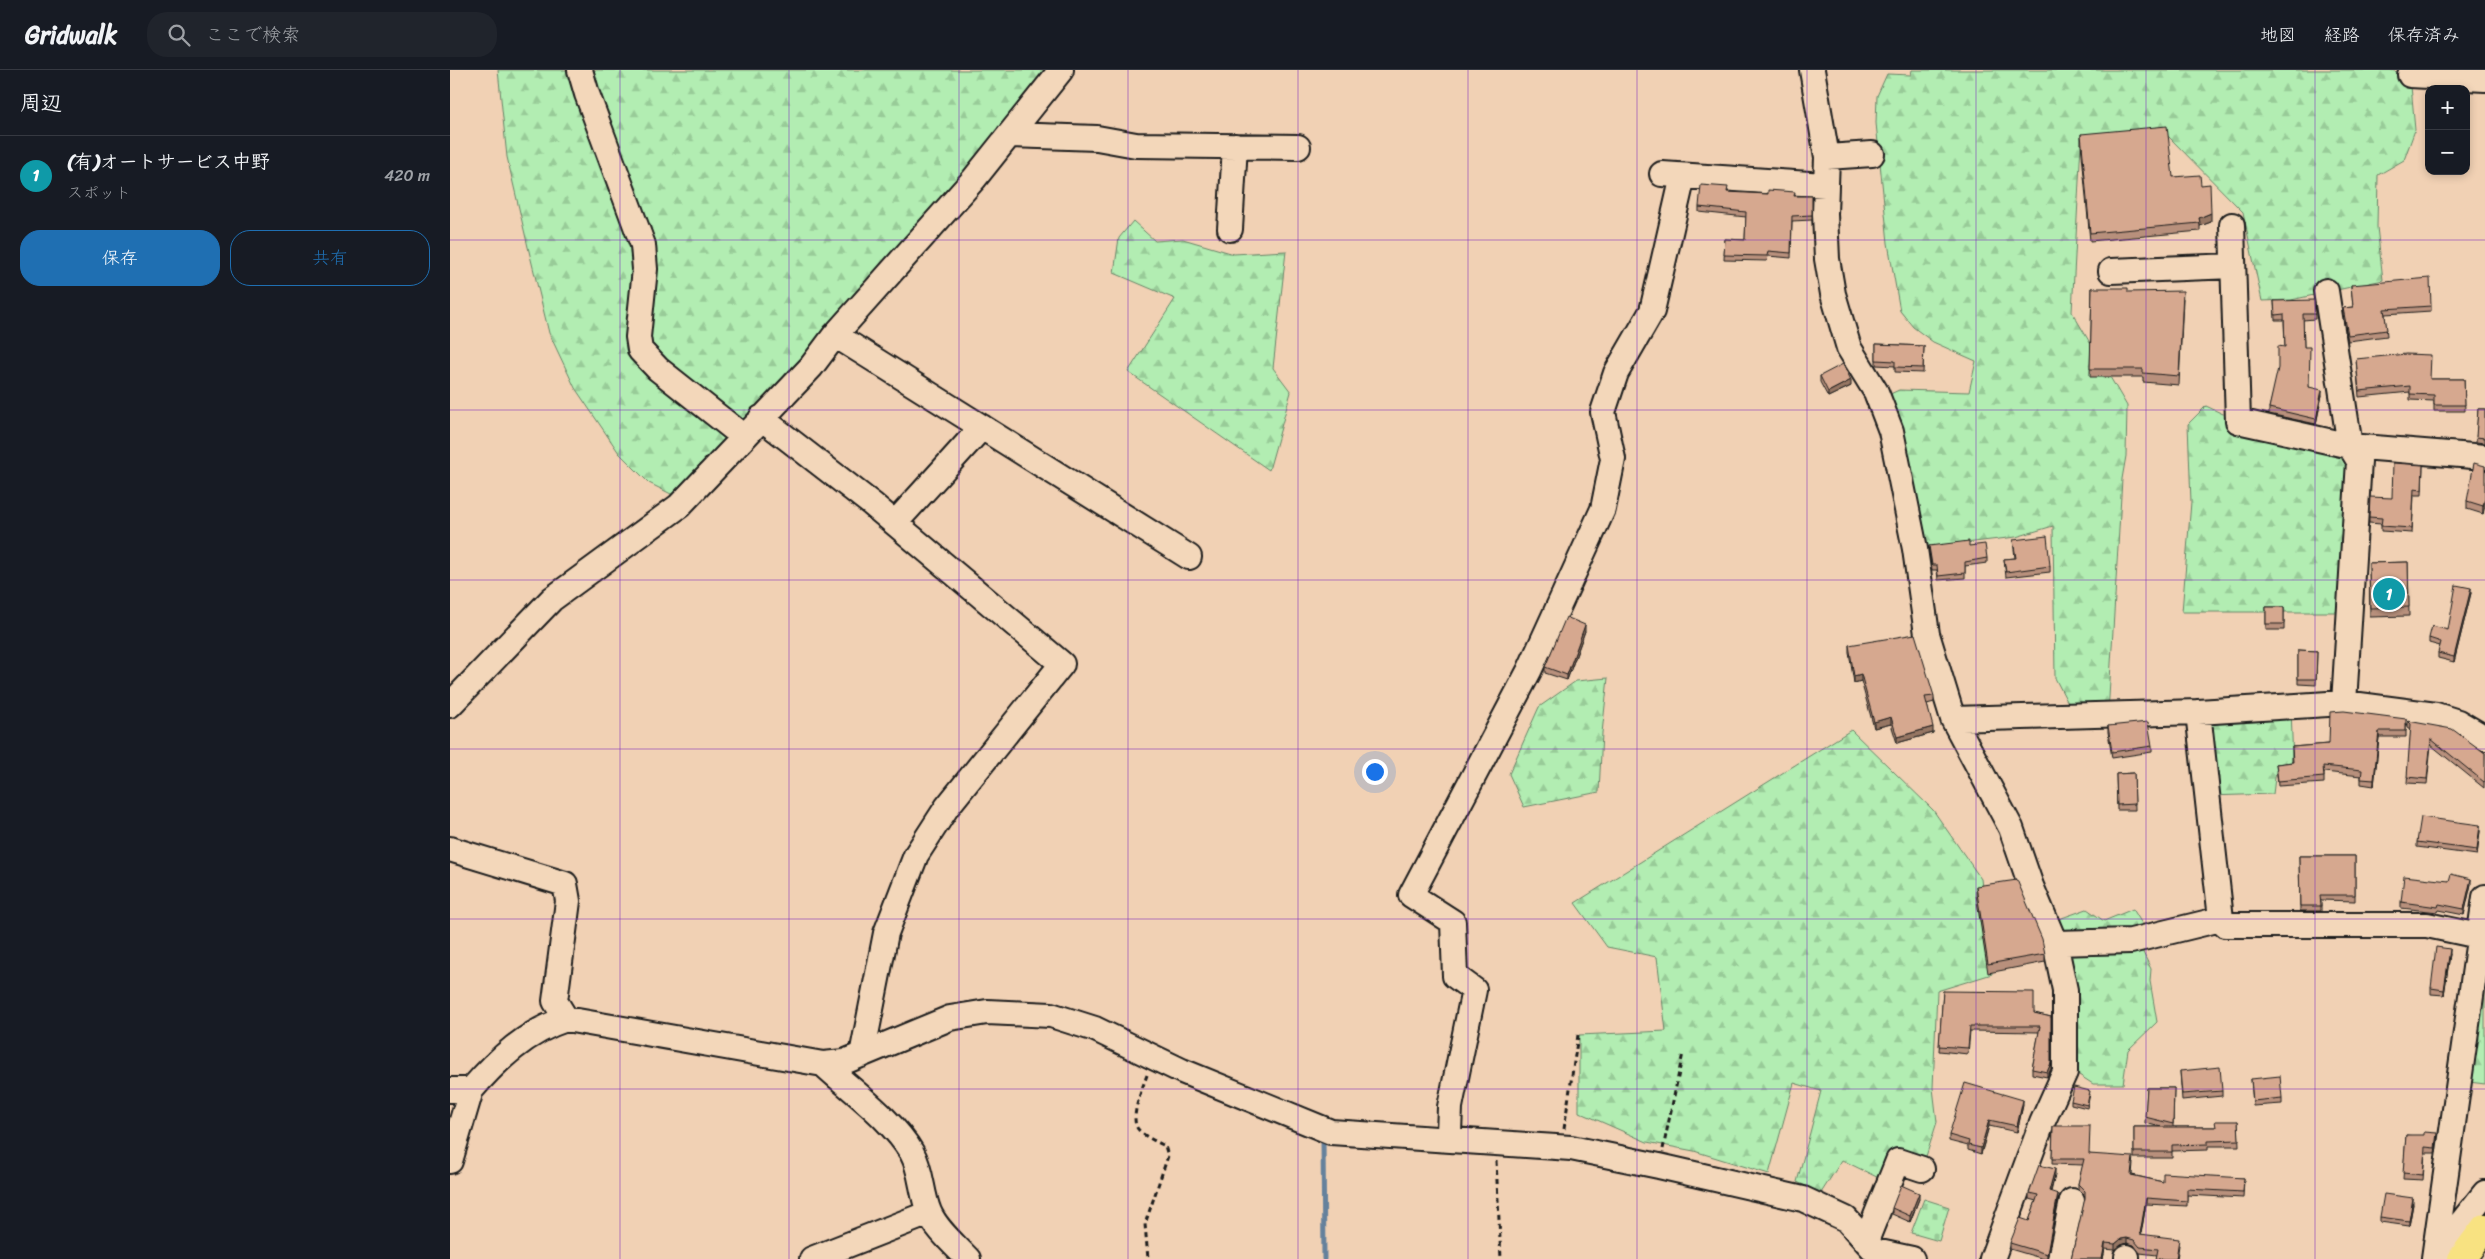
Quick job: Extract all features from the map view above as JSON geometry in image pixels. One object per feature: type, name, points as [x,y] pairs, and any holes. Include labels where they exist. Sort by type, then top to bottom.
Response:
[{"type":"highway","points":[[2462,1259],[2485,1228]]},
{"type":"street","points":[[580,70],[586,94],[643,244],[645,269],[638,337],[640,350],[658,369],[744,436]]},
{"type":"street","points":[[451,700],[552,599],[679,506],[811,367],[835,335],[974,179],[1061,70]]},
{"type":"street","points":[[1812,70],[1827,157],[1828,259],[1833,294],[1849,348],[1876,392],[1891,431],[1914,549],[1927,634],[1953,719],[2010,828],[2031,886],[2055,943],[2065,990],[2065,1072],[2042,1123],[1992,1259]]},
{"type":"street","points":[[2410,75],[2485,79]]},
{"type":"street","points":[[1009,135],[1097,138],[1136,144],[1298,147]]},
{"type":"street","points":[[1230,229],[1235,146]]},
{"type":"street","points":[[1827,157],[1872,154]]},
{"type":"street","points":[[1446,1139],[1449,1134],[1450,1107],[1474,990],[1455,976],[1453,922],[1411,895],[1530,671],[1604,509],[1614,459],[1603,412],[1616,373],[1652,310],[1673,175],[1826,185]]},
{"type":"street","points":[[2232,225],[2238,421],[2350,446],[2485,457]]},
{"type":"street","points":[[2111,270],[2233,266]]},
{"type":"street","points":[[2326,291],[2350,446],[2359,461],[2344,703]]},
{"type":"street","points":[[835,335],[1189,557]]},
{"type":"street","points":[[761,418],[895,523],[1062,664],[947,807],[916,855],[886,934],[862,1055]]},
{"type":"street","points":[[895,523],[982,427]]},
{"type":"street","points":[[1953,719],[2198,712],[2344,703],[2436,715],[2458,722],[2485,738]]},
{"type":"street","points":[[2198,712],[2221,919],[2225,925],[2427,925],[2479,936]]},
{"type":"street","points":[[450,849],[564,884],[568,901],[555,1001],[566,1019]]},
{"type":"street","points":[[2434,1258],[2485,897]]},
{"type":"street","points":[[2055,943],[2131,941],[2221,919]]},
{"type":"street","points":[[450,1161],[461,1090],[514,1046],[547,1025],[566,1019],[823,1064],[844,1062],[950,1018],[987,1012],[1051,1015],[1095,1029],[1153,1058],[1305,1123],[1331,1132],[1562,1147],[1660,1166],[1803,1199],[1846,1220],[1875,1251],[1912,1259]]},
{"type":"street","points":[[823,1064],[889,1123],[904,1141],[913,1154],[919,1171],[929,1213],[968,1259]]},
{"type":"street","points":[[1866,1241],[1898,1161],[1922,1169]]},
{"type":"street","points":[[2434,1258],[2485,1193]]},
{"type":"street","points":[[2060,1259],[2072,1201]]},
{"type":"street","points":[[812,1259],[929,1213]]},
{"type":"path","points":[[1562,1147],[1578,1035]]},
{"type":"path","points":[[1660,1166],[1683,1053]]},
{"type":"path","points":[[1148,1259],[1145,1224],[1168,1156],[1165,1146],[1138,1131],[1135,1124],[1138,1101],[1153,1058]]},
{"type":"path","points":[[1495,1143],[1501,1259]]},
{"type":"green space","points":[[498,70],[1045,70],[837,338],[727,473],[711,488],[685,497],[673,495],[649,483],[619,453],[575,388],[549,333],[507,157]]},
{"type":"green space","points":[[1912,70],[2390,70],[2410,75],[2415,130],[2404,160],[2378,175],[2377,227],[2383,280],[2291,300],[2262,301],[2243,212],[2167,135],[2081,143],[2072,312],[2127,406],[2126,456],[2122,479],[2108,714],[2069,705],[2055,678],[2053,526],[2016,537],[1915,549],[1888,395],[1899,390],[1969,392],[1976,361],[1933,342],[1913,327],[1900,311],[1888,243],[1876,123],[1877,96],[1887,74],[1911,75]]},
{"type":"green space","points":[[1133,221],[1155,241],[1183,239],[1234,254],[1286,251],[1273,368],[1291,392],[1269,470],[1128,372],[1175,299],[1114,273],[1119,238]]},
{"type":"green space","points":[[2206,406],[2238,421],[2316,432],[2354,469],[2341,612],[2182,612],[2191,502],[2188,424]]},
{"type":"green space","points":[[1608,678],[1602,733],[1599,792],[1524,807],[1509,774],[1539,707],[1576,681]]},
{"type":"green space","points":[[2291,706],[2293,768],[2276,770],[2273,794],[2208,796],[2199,719]]},
{"type":"green space","points":[[1851,730],[1933,810],[1981,879],[1992,974],[1937,991],[1933,1088],[1937,1122],[1922,1169],[1898,1161],[1889,1183],[1842,1160],[1821,1193],[1797,1182],[1821,1091],[1794,1083],[1769,1174],[1694,1151],[1647,1142],[1579,1112],[1579,1035],[1666,1031],[1657,957],[1607,947],[1575,903]]},
{"type":"green space","points":[[2087,909],[2104,921],[2133,909],[2147,932],[2137,940],[2151,969],[2150,981],[2157,1022],[2128,1050],[2123,1084],[2093,1084],[2065,1066],[2055,943],[2059,919]]},
{"type":"green space","points":[[2485,984],[2485,1084],[2469,1082]]},
{"type":"green space","points":[[1924,1199],[1949,1207],[1939,1241],[1911,1233]]},
{"type":"building","points":[[2167,126],[2173,177],[2200,175],[2201,185],[2210,184],[2211,213],[2199,218],[2200,223],[2090,233],[2081,134]]},
{"type":"building","points":[[1701,185],[1728,187],[1727,192],[1768,194],[1768,190],[1795,192],[1794,196],[1812,196],[1812,215],[1792,216],[1791,253],[1768,251],[1767,256],[1724,255],[1725,239],[1745,240],[1746,212],[1699,207]]},
{"type":"building","points":[[2430,278],[2431,306],[2384,309],[2387,330],[2348,335],[2343,308],[2353,307],[2351,285]]},
{"type":"building","points":[[2092,288],[2128,288],[2128,292],[2183,291],[2179,376],[2143,373],[2143,369],[2090,369]]},
{"type":"building","points":[[2314,300],[2315,314],[2303,314],[2304,347],[2310,347],[2309,387],[2322,390],[2316,419],[2269,408],[2278,368],[2278,346],[2285,347],[2284,314],[2275,315],[2274,301]]},
{"type":"building","points":[[1876,344],[1924,346],[1923,368],[1895,367],[1895,361],[1876,360]]},
{"type":"building","points":[[2406,354],[2431,355],[2430,379],[2464,379],[2465,405],[2434,405],[2434,395],[2410,394],[2410,386],[2359,391],[2356,359]]},
{"type":"building","points":[[1843,364],[1851,380],[1828,392],[1820,376]]},
{"type":"building","points":[[2478,409],[2485,409],[2485,438],[2476,437]]},
{"type":"building","points":[[2393,463],[2423,465],[2422,490],[2414,489],[2412,528],[2381,526],[2382,518],[2369,517],[2370,497],[2392,498]]},
{"type":"building","points":[[2474,463],[2485,466],[2485,498],[2483,506],[2467,501]]},
{"type":"building","points":[[2047,536],[2050,566],[2006,572],[2004,559],[2016,558],[2013,540]]},
{"type":"building","points":[[1969,541],[1969,546],[1985,544],[1987,558],[1965,562],[1965,573],[1938,576],[1937,565],[1932,565],[1929,546]]},
{"type":"building","points":[[2408,562],[2409,607],[2370,608],[2369,563]]},
{"type":"building","points":[[2456,585],[2471,588],[2454,657],[2438,653],[2441,642],[2429,638],[2432,626],[2448,630]]},
{"type":"building","points":[[2266,607],[2284,607],[2284,624],[2266,624]]},
{"type":"building","points":[[1566,617],[1585,625],[1567,675],[1545,667]]},
{"type":"building","points":[[1915,634],[1934,696],[1925,697],[1933,727],[1897,737],[1891,717],[1874,722],[1861,674],[1854,676],[1849,645]]},
{"type":"building","points":[[2298,650],[2317,651],[2316,679],[2298,679]]},
{"type":"building","points":[[2344,711],[2406,719],[2406,731],[2379,731],[2374,780],[2361,779],[2362,770],[2323,766],[2324,777],[2278,781],[2276,764],[2293,762],[2292,747],[2329,744],[2330,712]]},
{"type":"building","points":[[2408,721],[2452,729],[2485,753],[2485,781],[2431,739],[2427,779],[2407,777],[2411,724]]},
{"type":"building","points":[[2148,722],[2152,746],[2112,752],[2108,726]]},
{"type":"building","points":[[2134,773],[2135,804],[2117,805],[2116,774]]},
{"type":"building","points":[[2421,817],[2480,825],[2477,850],[2417,842]]},
{"type":"building","points":[[2299,856],[2355,856],[2355,895],[2320,895],[2321,906],[2300,906]]},
{"type":"building","points":[[2451,874],[2471,879],[2464,909],[2439,904],[2438,907],[2401,902],[2404,876],[2449,881]]},
{"type":"building","points":[[2017,880],[2042,939],[2045,954],[1988,964],[1976,886]]},
{"type":"building","points":[[2436,947],[2450,949],[2444,990],[2431,988]]},
{"type":"building","points":[[1943,991],[2034,992],[2034,1013],[2051,1017],[2051,1063],[2047,1072],[2032,1069],[2040,1026],[1970,1026],[1968,1048],[1939,1046]]},
{"type":"building","points":[[2220,1067],[2222,1091],[2182,1094],[2180,1071]]},
{"type":"building","points":[[2280,1076],[2282,1098],[2253,1101],[2251,1079]]},
{"type":"building","points":[[1965,1083],[2023,1100],[2017,1126],[1989,1120],[1981,1148],[1968,1145],[1969,1141],[1949,1135]]},
{"type":"building","points":[[2074,1087],[2090,1091],[2087,1105],[2071,1101]]},
{"type":"building","points":[[2147,1088],[2174,1088],[2173,1124],[2145,1117]]},
{"type":"building","points":[[2215,1121],[2238,1121],[2239,1140],[2208,1141],[2208,1144],[2172,1145],[2172,1152],[2134,1152],[2134,1127],[2216,1127]]},
{"type":"building","points":[[2053,1126],[2090,1126],[2089,1154],[2133,1157],[2131,1175],[2163,1182],[2163,1173],[2244,1178],[2243,1192],[2187,1189],[2187,1201],[2146,1198],[2140,1234],[2179,1239],[2176,1259],[2156,1259],[2158,1249],[2140,1247],[2134,1240],[2127,1238],[2121,1239],[2115,1244],[2105,1243],[2102,1259],[2071,1259],[2085,1198],[2085,1191],[2078,1184],[2084,1159],[2052,1159]]},
{"type":"building","points":[[2424,1132],[2437,1133],[2435,1148],[2425,1147],[2423,1175],[2403,1173],[2406,1135],[2424,1135]]},
{"type":"building","points":[[2039,1165],[2055,1169],[2049,1191],[2058,1194],[2047,1254],[2010,1243],[2020,1218],[2029,1221],[2038,1195],[2029,1193]]},
{"type":"building","points":[[1901,1185],[1919,1193],[1910,1216],[1892,1208]]},
{"type":"building","points":[[2384,1194],[2413,1198],[2409,1221],[2380,1217]]},
{"type":"waterway","points":[[1323,1139],[1324,1259]]},
{"type":"place","name":"(有)オートサービス中野","points":[[2389,594]]}]
